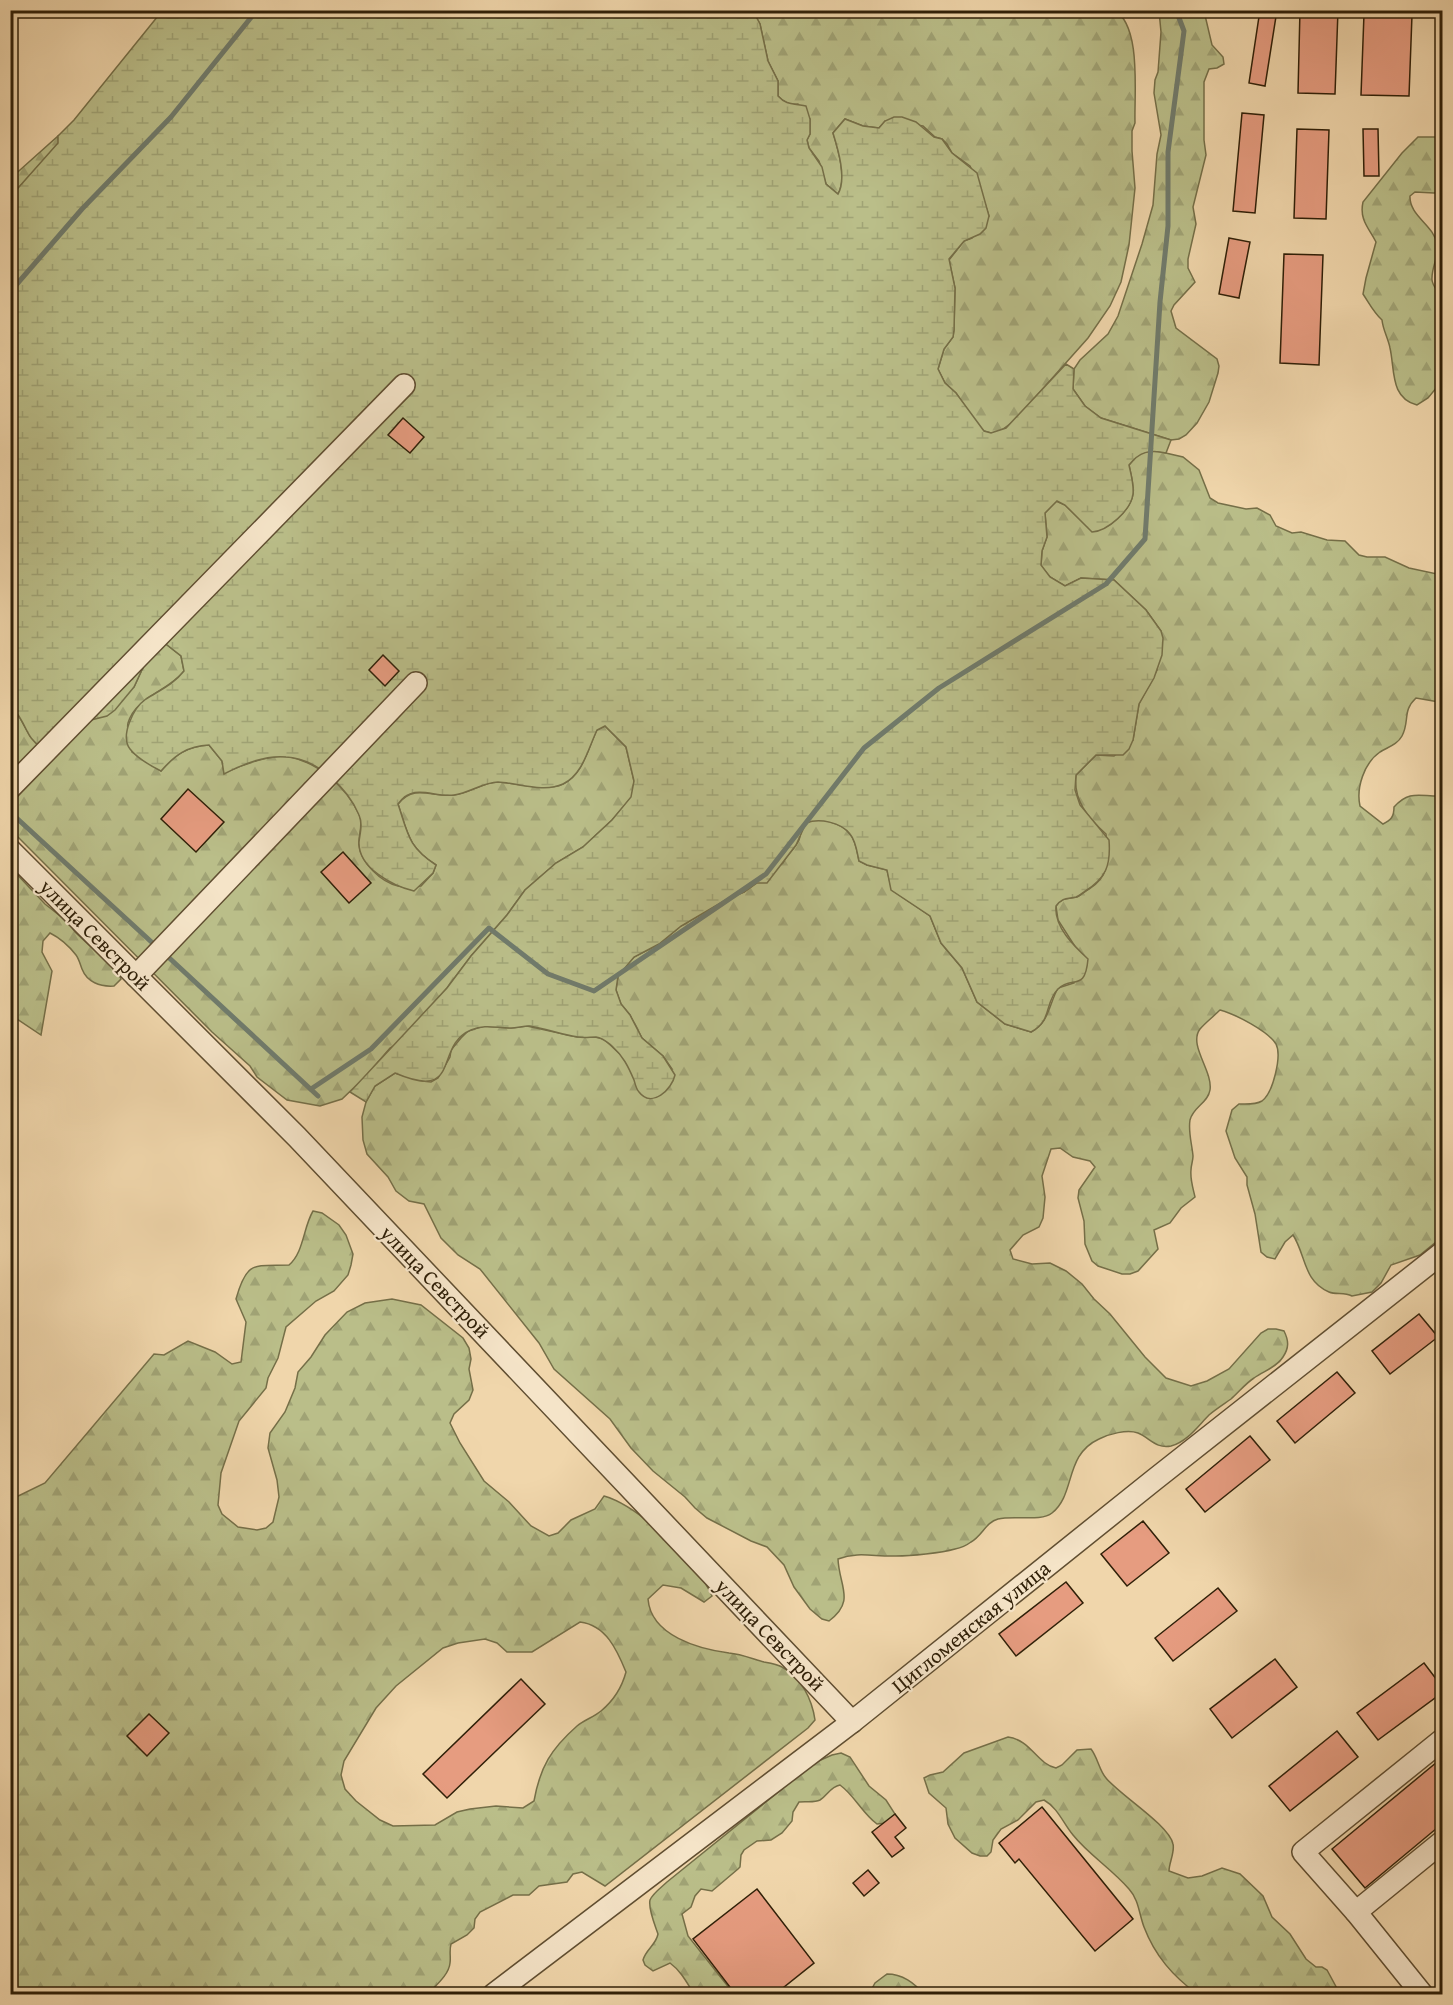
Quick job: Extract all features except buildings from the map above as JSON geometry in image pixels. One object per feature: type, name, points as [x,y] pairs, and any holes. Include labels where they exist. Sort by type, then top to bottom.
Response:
[{"type":"street","points":[[10,788],[404,385]]},
{"type":"street","points":[[136,976],[416,683]]},
{"type":"street","name":"улица Севстрой","points":[[10,850],[297,1137],[852,1722]]},
{"type":"street","name":"Цигломенская улица","points":[[494,1995],[852,1722],[1154,1480],[1443,1253]]},
{"type":"street","points":[[1422,1995],[1356,1912],[1303,1852],[1443,1740]]},
{"type":"street","points":[[1356,1912],[1443,1842]]},
{"type":"green space","points":[[589,10],[618,17],[635,11],[753,11],[760,24],[768,61],[778,81],[778,96],[788,103],[806,106],[810,119],[810,134],[807,140],[809,148],[822,167],[826,184],[838,194],[841,188],[842,172],[833,133],[845,119],[863,126],[879,128],[885,121],[894,117],[916,122],[934,137],[942,139],[952,153],[977,173],[989,216],[986,228],[980,234],[964,241],[949,259],[955,288],[954,330],[953,337],[944,349],[938,369],[945,383],[956,393],[984,431],[991,433],[1006,428],[1066,364],[1074,369],[1073,389],[1085,406],[1101,418],[1171,440],[1166,453],[1155,451],[1145,453],[1129,465],[1133,487],[1131,500],[1118,519],[1105,528],[1092,532],[1065,505],[1057,501],[1045,513],[1047,537],[1042,551],[1041,565],[1050,577],[1065,586],[1081,578],[1114,580],[1146,610],[1161,631],[1162,655],[1154,678],[1139,704],[1133,740],[1129,749],[1123,755],[1096,755],[1076,775],[1075,790],[1080,805],[1109,840],[1108,864],[1102,876],[1091,887],[1076,897],[1063,900],[1056,906],[1056,914],[1062,929],[1088,959],[1081,980],[1068,983],[1058,989],[1051,1000],[1043,1022],[1031,1032],[1005,1024],[977,1002],[962,968],[941,943],[930,916],[891,890],[887,870],[859,861],[854,840],[846,830],[830,822],[817,821],[806,823],[796,845],[767,883],[757,883],[681,926],[659,944],[634,957],[618,976],[616,990],[621,1004],[630,1015],[642,1038],[663,1056],[675,1075],[670,1086],[661,1095],[655,1098],[644,1097],[636,1088],[630,1070],[622,1057],[601,1038],[572,1036],[529,1026],[486,1027],[471,1030],[460,1038],[439,1076],[430,1081],[416,1080],[395,1073],[375,1086],[366,1102],[350,1092],[447,988],[525,890],[556,863],[583,847],[612,820],[631,797],[634,781],[626,747],[605,726],[597,730],[580,768],[570,780],[556,787],[539,788],[498,782],[454,795],[417,792],[404,797],[398,804],[410,839],[420,852],[436,865],[433,873],[414,891],[396,885],[370,868],[360,851],[361,822],[354,805],[330,776],[309,763],[286,757],[262,759],[224,774],[222,761],[209,745],[194,747],[182,752],[161,771],[144,762],[133,752],[126,737],[133,715],[141,703],[171,684],[184,671],[181,656],[162,641],[146,661],[134,687],[115,710],[107,716],[83,722],[41,747],[37,744],[11,706],[11,196],[58,143],[58,136],[74,120],[162,11]]},
{"type":"green space","points":[[1114,10],[1123,18],[1129,30],[1135,62],[1135,123],[1132,131],[1132,151],[1135,188],[1129,245],[1121,282],[1110,306],[1088,338],[1014,421],[999,432],[984,431],[978,426],[956,393],[945,383],[938,369],[944,349],[953,337],[954,330],[955,288],[949,260],[964,241],[972,238],[989,216],[970,166],[952,153],[942,139],[935,137],[923,126],[885,121],[879,128],[863,126],[845,119],[833,133],[842,172],[841,188],[838,194],[826,184],[819,161],[809,148],[807,140],[810,134],[810,119],[798,104],[787,103],[778,96],[778,81],[768,61],[760,24],[753,11]]},
{"type":"green space","points":[[1159,11],[1204,11],[1212,45],[1223,57],[1224,64],[1209,69],[1204,82],[1206,155],[1193,207],[1196,224],[1188,259],[1188,268],[1195,282],[1171,311],[1176,328],[1217,359],[1219,366],[1209,402],[1197,423],[1186,435],[1171,440],[1101,418],[1085,406],[1073,389],[1074,369],[1080,360],[1108,334],[1118,316],[1153,205],[1157,154],[1161,135],[1154,93],[1161,32]]},
{"type":"green space","points":[[58,136],[59,143],[11,196],[11,178]]},
{"type":"green space","points":[[1418,137],[1442,137],[1442,192],[1415,192],[1410,196],[1413,209],[1431,231],[1437,244],[1432,280],[1442,298],[1443,331],[1442,381],[1428,398],[1417,405],[1408,401],[1398,390],[1382,320],[1363,294],[1376,242],[1365,224],[1362,208],[1363,202],[1402,153]]},
{"type":"green space","points":[[1148,451],[1183,457],[1199,470],[1210,498],[1218,503],[1246,509],[1257,508],[1270,515],[1276,526],[1292,533],[1301,532],[1327,540],[1345,541],[1359,555],[1385,557],[1409,568],[1442,575],[1442,704],[1416,698],[1409,707],[1400,739],[1374,757],[1362,776],[1359,799],[1360,806],[1383,824],[1392,818],[1394,807],[1405,798],[1416,795],[1442,796],[1442,1237],[1420,1255],[1391,1265],[1381,1283],[1372,1292],[1352,1296],[1329,1292],[1314,1281],[1293,1235],[1285,1242],[1275,1259],[1261,1252],[1247,1177],[1235,1158],[1226,1131],[1232,1110],[1239,1104],[1256,1103],[1266,1097],[1275,1074],[1278,1050],[1272,1039],[1259,1029],[1220,1010],[1200,1029],[1197,1035],[1197,1043],[1208,1075],[1210,1090],[1190,1120],[1193,1156],[1191,1177],[1195,1197],[1181,1208],[1170,1223],[1154,1230],[1158,1249],[1138,1271],[1130,1274],[1122,1274],[1098,1266],[1092,1261],[1085,1244],[1084,1221],[1078,1198],[1079,1190],[1095,1167],[1090,1161],[1073,1157],[1060,1148],[1051,1149],[1042,1176],[1045,1197],[1043,1218],[1039,1227],[1023,1235],[1010,1250],[1013,1259],[1032,1264],[1050,1263],[1066,1271],[1082,1284],[1166,1378],[1191,1386],[1207,1381],[1229,1369],[1261,1333],[1268,1329],[1284,1331],[1288,1344],[1283,1357],[1274,1366],[1248,1382],[1177,1444],[1161,1446],[1138,1433],[1129,1432],[1108,1435],[1088,1446],[1075,1464],[1065,1496],[1047,1516],[998,1519],[990,1523],[969,1543],[949,1550],[902,1556],[853,1555],[838,1559],[844,1600],[837,1614],[829,1621],[822,1619],[810,1609],[794,1587],[784,1565],[767,1547],[707,1518],[695,1508],[631,1448],[610,1419],[554,1369],[539,1343],[480,1269],[458,1255],[441,1238],[424,1204],[409,1201],[396,1191],[388,1177],[367,1154],[363,1140],[362,1117],[366,1102],[375,1086],[395,1073],[422,1081],[431,1082],[438,1078],[450,1057],[451,1050],[461,1038],[468,1031],[484,1026],[511,1028],[527,1026],[577,1037],[604,1039],[625,1059],[629,1067],[672,1069],[663,1056],[642,1038],[630,1015],[621,1004],[616,990],[618,976],[634,957],[659,944],[681,926],[729,898],[744,892],[783,863],[799,840],[804,826],[817,820],[830,822],[847,830],[854,840],[859,861],[887,870],[892,890],[930,916],[941,943],[962,968],[977,1002],[1005,1024],[1031,1032],[1042,1024],[1058,988],[1074,983],[1076,948],[1058,920],[1056,906],[1063,900],[1078,896],[1096,884],[1105,872],[1107,858],[1106,834],[1083,808],[1077,793],[1076,775],[1096,755],[1114,756],[1133,740],[1139,704],[1157,670],[1161,631],[1146,610],[1114,580],[1081,578],[1065,586],[1050,577],[1041,566],[1042,551],[1047,537],[1045,513],[1056,501],[1065,505],[1092,531],[1111,524],[1128,507],[1133,494],[1129,465],[1139,454]]},
{"type":"green space","points":[[162,641],[181,656],[184,671],[170,684],[145,700],[132,714],[128,723],[128,734],[132,752],[161,771],[182,752],[194,747],[209,745],[222,761],[224,773],[266,758],[283,756],[311,765],[339,786],[359,814],[361,826],[359,845],[368,865],[379,876],[398,886],[421,886],[433,873],[436,865],[414,846],[407,832],[398,804],[411,794],[454,795],[498,782],[539,787],[563,784],[570,780],[580,768],[597,730],[605,726],[626,747],[634,781],[632,797],[612,820],[583,847],[556,863],[525,890],[447,988],[397,1044],[390,1048],[342,1099],[320,1106],[287,1100],[257,1077],[250,1066],[212,1032],[11,830],[10,706],[30,736],[134,687],[146,661]]},
{"type":"green space","points":[[10,867],[45,904],[69,923],[75,932],[116,970],[121,979],[114,986],[104,986],[91,980],[84,974],[73,952],[50,933],[43,941],[42,952],[52,971],[41,1035],[11,1015]]},
{"type":"green space","points":[[313,1211],[322,1213],[339,1225],[346,1235],[353,1254],[351,1265],[348,1275],[334,1291],[316,1301],[286,1327],[278,1358],[268,1378],[266,1388],[239,1421],[221,1473],[218,1505],[222,1514],[238,1527],[257,1530],[266,1528],[273,1522],[279,1497],[268,1448],[270,1433],[285,1412],[295,1388],[298,1372],[325,1335],[347,1312],[365,1303],[392,1299],[421,1305],[463,1338],[469,1348],[471,1359],[469,1369],[473,1390],[469,1400],[454,1414],[450,1423],[484,1481],[509,1502],[531,1526],[549,1536],[558,1533],[571,1520],[595,1509],[604,1496],[634,1511],[681,1552],[705,1582],[712,1596],[704,1602],[681,1588],[663,1585],[648,1599],[651,1612],[658,1622],[667,1631],[691,1644],[776,1664],[789,1671],[804,1689],[815,1720],[808,1728],[605,1886],[582,1872],[573,1874],[567,1882],[539,1886],[529,1895],[513,1895],[480,1912],[475,1919],[474,1928],[451,1944],[447,1972],[428,1994],[11,1994],[10,1500],[45,1483],[154,1354],[164,1355],[188,1341],[215,1352],[232,1364],[241,1362],[246,1322],[236,1299],[244,1277],[248,1271],[260,1266],[289,1265],[301,1247]],"holes":[[[580,1622],[589,1624],[604,1633],[619,1655],[626,1672],[616,1693],[605,1707],[577,1726],[548,1759],[543,1768],[534,1801],[523,1808],[496,1806],[457,1812],[435,1825],[393,1826],[380,1820],[345,1789],[341,1775],[344,1761],[376,1708],[396,1686],[443,1648],[485,1639],[497,1643],[507,1652],[532,1652]]]},
{"type":"green space","points":[[1008,1737],[1023,1743],[1049,1766],[1056,1768],[1077,1750],[1091,1749],[1106,1778],[1170,1836],[1173,1854],[1169,1871],[1188,1878],[1202,1876],[1222,1868],[1240,1874],[1263,1896],[1272,1917],[1290,1934],[1306,1959],[1316,1967],[1327,1970],[1340,1994],[1219,1994],[1214,1990],[1207,1994],[1197,1994],[1173,1973],[1159,1956],[1148,1937],[1137,1902],[1129,1889],[1079,1842],[1057,1811],[1044,1800],[1036,1802],[1018,1820],[1001,1829],[993,1840],[991,1852],[987,1856],[972,1853],[955,1838],[948,1824],[946,1808],[929,1793],[924,1778],[943,1772],[964,1753]]},
{"type":"green space","points":[[841,1753],[850,1757],[869,1786],[886,1800],[895,1814],[893,1820],[877,1824],[840,1785],[834,1787],[820,1800],[799,1802],[793,1812],[792,1821],[782,1833],[771,1840],[757,1841],[744,1850],[740,1867],[712,1891],[701,1889],[695,1896],[691,1907],[682,1914],[688,1936],[734,1994],[694,1994],[681,1973],[670,1963],[653,1971],[645,1965],[644,1956],[658,1934],[650,1904],[655,1893],[814,1763]]},
{"type":"green space","points":[[887,1974],[908,1980],[923,1994],[869,1994],[875,1983]]},
{"type":"waterway","points":[[10,292],[82,209],[171,117],[257,10]]},
{"type":"waterway","points":[[311,1089],[371,1049],[489,928],[548,974],[594,991],[766,874],[864,748],[939,688],[1106,584],[1145,539],[1160,302],[1168,226],[1168,152],[1184,31],[1176,10]]},
{"type":"waterway","points":[[10,812],[158,948]]},
{"type":"waterway","points":[[165,954],[318,1096]]}]
